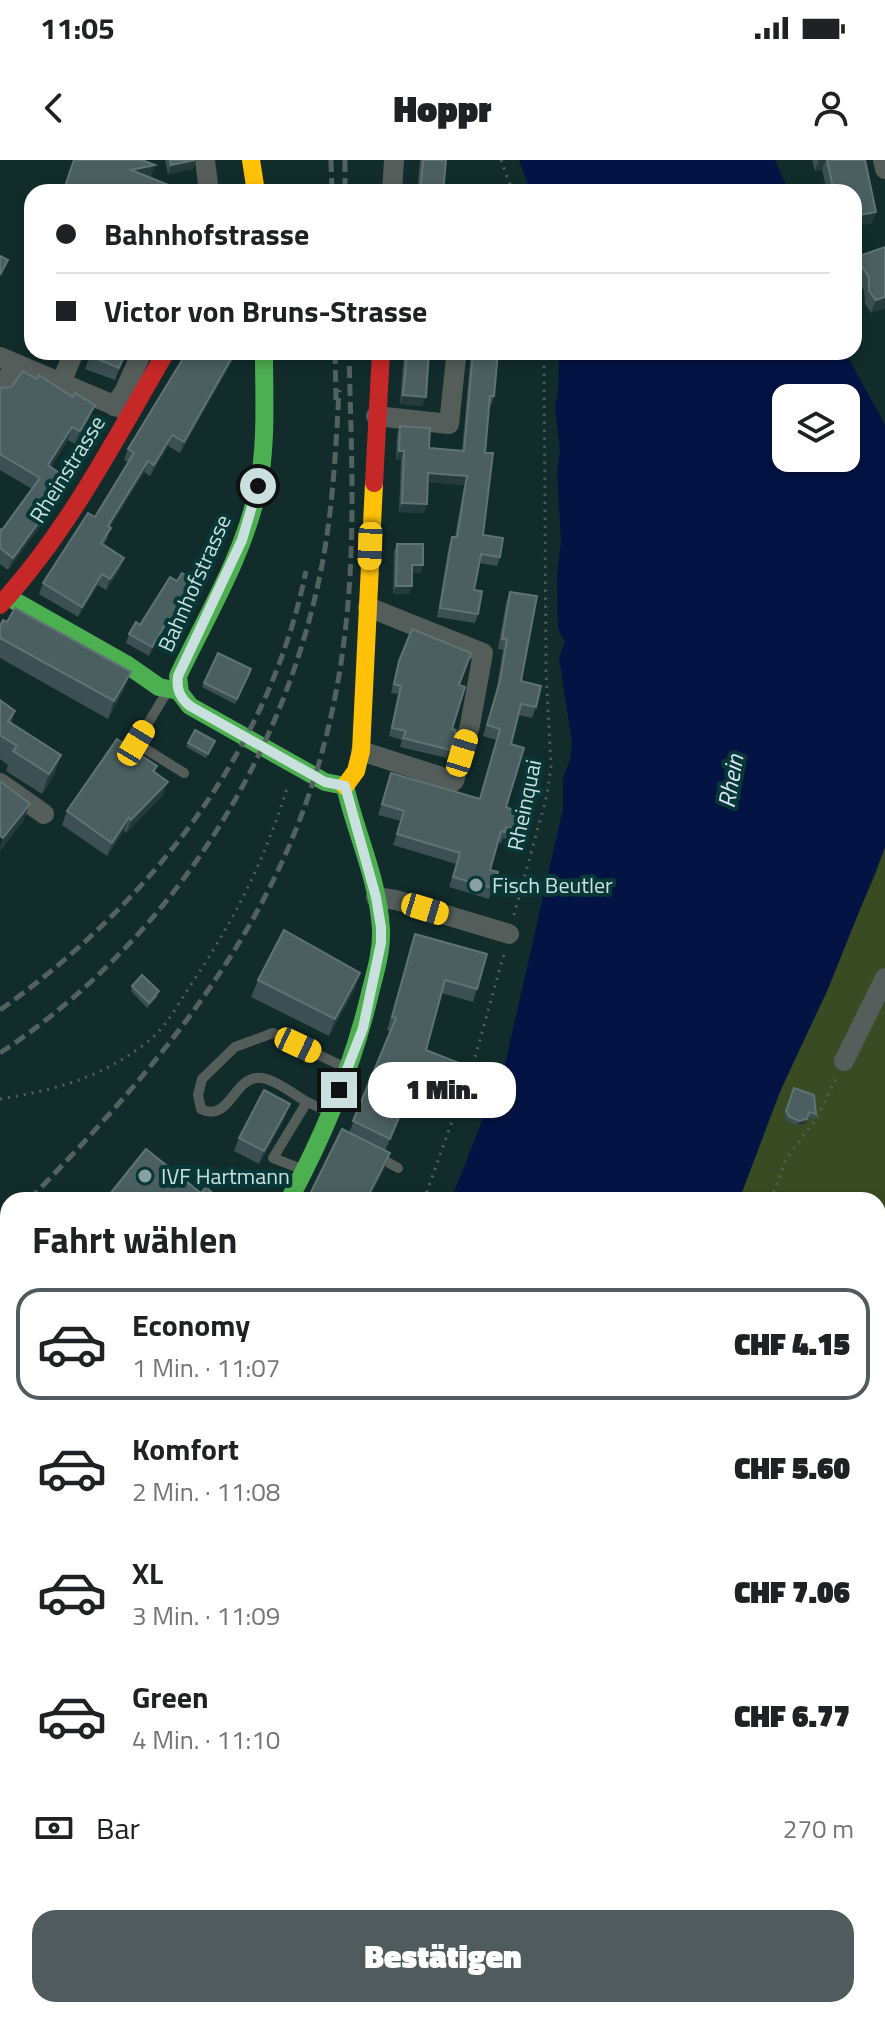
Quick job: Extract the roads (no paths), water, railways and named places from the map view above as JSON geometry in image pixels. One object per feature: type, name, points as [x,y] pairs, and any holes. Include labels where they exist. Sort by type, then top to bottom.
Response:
[{"type":"main road","points":[[251,160],[255,184]]},
{"type":"main road","name":"Rheinstrasse","points":[[3,597],[74,507],[122,409],[160,360]]},
{"type":"main road","name":"Bahnhofstrasse","points":[[173,691],[230,570],[252,511],[264,440],[264,360]]},
{"type":"main road","points":[[345,786],[356,771],[361,751],[380,360]]},
{"type":"main road","points":[[3,597],[173,691],[190,706],[325,782],[345,786]]},
{"type":"main road","points":[[293,1192],[329,1126],[363,1028],[381,943],[376,897],[345,786]]},
{"type":"street","points":[[205,160],[208,184]]},
{"type":"street","points":[[392,184],[394,160]]},
{"type":"street","points":[[883,160],[885,169]]},
{"type":"street","points":[[61,383],[71,360]]},
{"type":"street","points":[[0,389],[8,361],[122,409],[124,392],[138,360]]},
{"type":"street","points":[[376,416],[449,424],[456,360]]},
{"type":"street","points":[[361,751],[454,781],[470,725],[483,653],[368,607]]},
{"type":"street","points":[[0,783],[44,814]]},
{"type":"street","points":[[376,897],[396,900],[509,934]]},
{"type":"street","points":[[844,1061],[885,978]]},
{"type":"lane","points":[[173,691],[136,743],[184,773]]},
{"type":"lane","points":[[329,1126],[307,1102],[266,1079],[254,1078],[244,1084],[220,1110],[208,1113],[201,1109],[198,1095],[202,1079],[235,1047],[273,1033],[348,1069]]},
{"type":"lane","points":[[305,1171],[273,1158],[307,1102]]},
{"type":"lane","points":[[359,1147],[398,1168]]},
{"type":"water","points":[[519,160],[775,160],[786,184],[528,184]]},
{"type":"water","name":"Rhein","points":[[559,360],[849,360],[885,425],[885,847],[828,989],[777,1098],[742,1192],[454,1192],[506,1060],[563,809],[563,778],[570,760],[572,744],[559,657],[565,642],[558,628],[557,575],[561,541],[557,474],[560,450],[555,408]]},
{"type":"railway","points":[[331,160],[332,184]]},
{"type":"railway","points":[[345,160],[345,184]]},
{"type":"railway","points":[[335,360],[336,400]]},
{"type":"railway","points":[[37,1192],[90,1136],[196,1008],[240,940],[278,870],[309,794],[332,713],[346,624],[352,488],[349,360]]},
{"type":"railway","points":[[0,1053],[61,1008],[116,958],[166,902],[210,841],[248,777],[279,709],[304,638],[322,565],[331,499],[339,390]]},
{"type":"railway","points":[[0,1010],[105,923],[152,873],[195,819],[232,762],[263,702],[288,638],[306,571]]},
{"type":"place","name":"Fisch Beutler","points":[[476,885]]},
{"type":"place","name":"IVF Hartmann","points":[[145,1176]]}]
